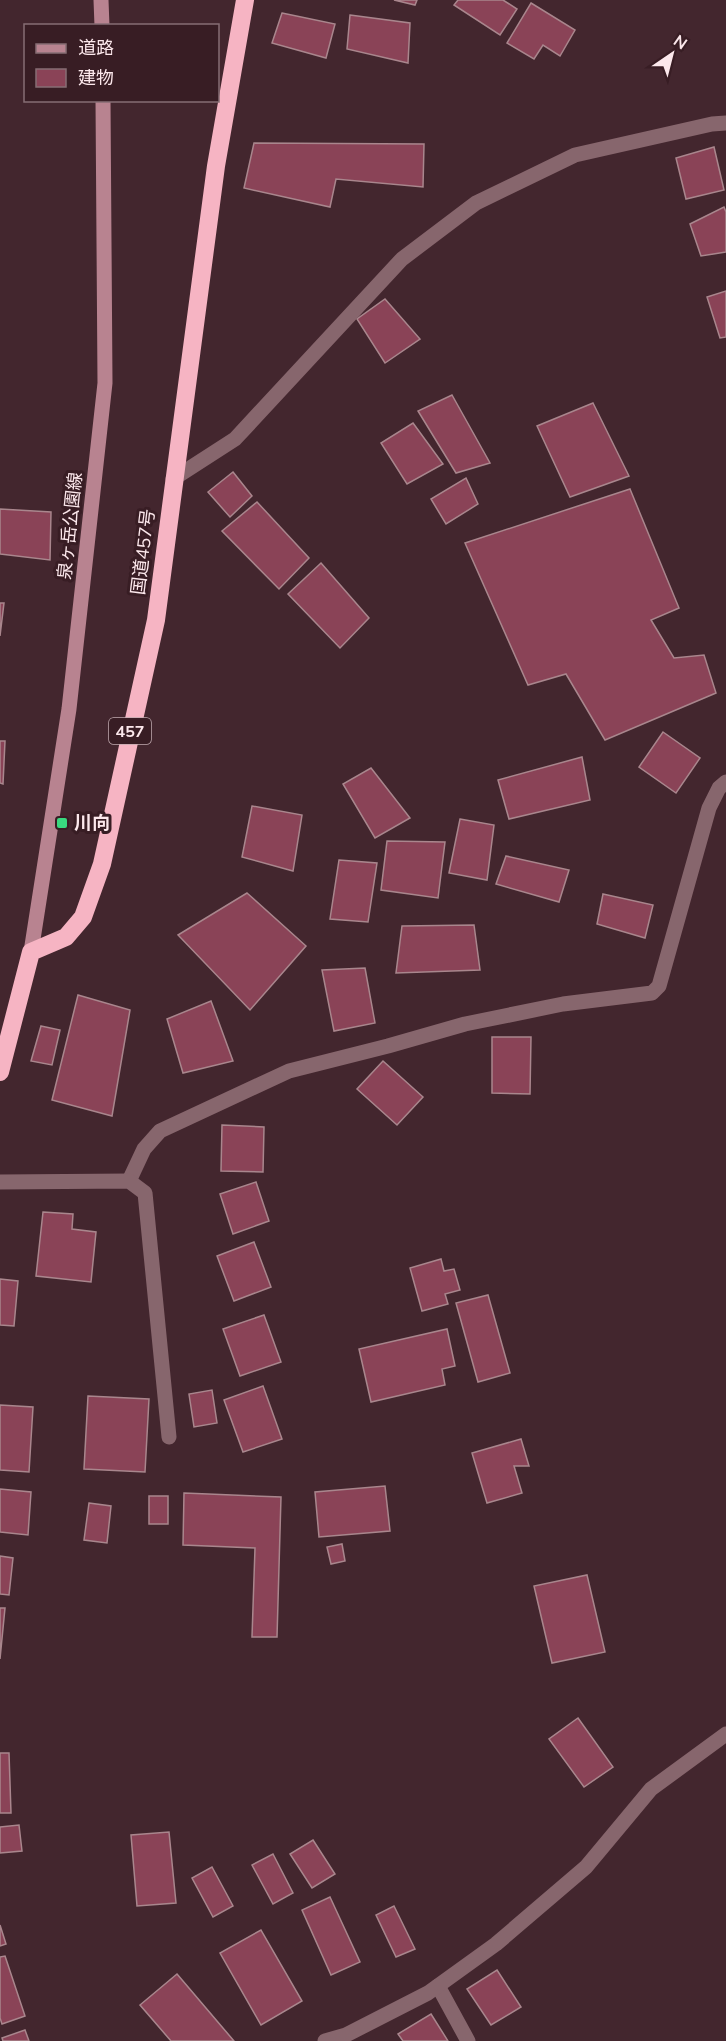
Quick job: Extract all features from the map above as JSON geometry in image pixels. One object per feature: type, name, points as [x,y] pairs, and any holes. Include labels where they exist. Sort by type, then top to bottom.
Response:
[{"type":"highway","name":"国道457号","points":[[31,952],[66,937],[83,917],[102,864],[156,621],[173,478],[216,166],[245,0]]},
{"type":"highway","points":[[0,1072],[31,952]]},
{"type":"main road","points":[[101,0],[102,24]]},
{"type":"main road","name":"泉ヶ岳公園線","points":[[31,952],[69,709],[105,383],[103,102]]},
{"type":"street","points":[[173,478],[235,439],[402,259],[476,203],[575,155],[712,124],[726,123]]},
{"type":"street","points":[[129,1181],[144,1149],[160,1131],[289,1071],[465,1024],[563,1005],[652,993],[659,986],[709,808],[719,788],[726,782]]},
{"type":"street","points":[[0,1182],[129,1181],[145,1193],[169,1437]]},
{"type":"street","points":[[325,2041],[346,2035],[428,1993],[496,1944],[586,1867],[651,1789],[726,1734]]},
{"type":"street","points":[[438,1986],[468,2041]]},
{"type":"building","points":[[394,0],[417,0],[415,5]]},
{"type":"building","points":[[458,0],[503,0],[517,9],[500,35],[454,5]]},
{"type":"building","points":[[531,3],[575,30],[560,56],[543,45],[534,59],[507,43]]},
{"type":"building","points":[[282,13],[335,24],[326,58],[272,43]]},
{"type":"building","points":[[350,15],[410,23],[408,63],[347,49]]},
{"type":"building","points":[[254,143],[424,144],[423,187],[336,179],[330,207],[244,188]]},
{"type":"building","points":[[714,147],[724,190],[686,199],[676,158]]},
{"type":"building","points":[[724,207],[726,252],[701,256],[690,224]]},
{"type":"building","points":[[726,291],[726,337],[720,338],[707,297]]},
{"type":"building","points":[[385,299],[420,339],[385,363],[357,319]]},
{"type":"building","points":[[452,395],[490,463],[456,473],[418,411]]},
{"type":"building","points":[[593,403],[629,476],[570,497],[537,426]]},
{"type":"building","points":[[413,423],[443,464],[407,484],[381,443]]},
{"type":"building","points":[[233,472],[252,496],[230,517],[208,492]]},
{"type":"building","points":[[466,478],[478,504],[446,524],[431,499]]},
{"type":"building","points":[[630,489],[679,608],[651,620],[674,658],[704,655],[716,693],[605,740],[566,674],[528,685],[465,543]]},
{"type":"building","points":[[257,502],[309,558],[279,589],[222,531]]},
{"type":"building","points":[[0,509],[51,512],[50,560],[0,554]]},
{"type":"building","points":[[321,563],[369,618],[340,648],[288,594]]},
{"type":"building","points":[[0,603],[4,603],[0,636]]},
{"type":"building","points":[[663,732],[700,758],[676,793],[639,767]]},
{"type":"building","points":[[0,741],[5,741],[3,784],[0,783]]},
{"type":"building","points":[[582,757],[590,800],[509,819],[498,780]]},
{"type":"building","points":[[371,768],[410,818],[375,838],[343,784]]},
{"type":"building","points":[[252,806],[302,815],[293,871],[242,857]]},
{"type":"building","points":[[460,819],[494,825],[487,880],[449,873]]},
{"type":"building","points":[[387,841],[445,842],[438,898],[381,890]]},
{"type":"building","points":[[506,856],[569,870],[559,902],[496,884]]},
{"type":"building","points":[[339,860],[377,863],[368,922],[330,919]]},
{"type":"building","points":[[247,893],[306,946],[250,1010],[178,935]]},
{"type":"building","points":[[603,894],[653,905],[645,938],[597,924]]},
{"type":"building","points":[[474,925],[480,970],[396,973],[402,926]]},
{"type":"building","points":[[365,968],[375,1023],[334,1031],[322,970]]},
{"type":"building","points":[[78,995],[130,1010],[112,1116],[52,1100]]},
{"type":"building","points":[[211,1001],[233,1061],[183,1073],[167,1019]]},
{"type":"building","points":[[41,1026],[60,1030],[52,1065],[31,1061]]},
{"type":"building","points":[[492,1037],[531,1037],[530,1094],[492,1093]]},
{"type":"building","points":[[383,1061],[423,1097],[397,1125],[357,1089]]},
{"type":"building","points":[[222,1125],[264,1127],[263,1172],[221,1171]]},
{"type":"building","points":[[256,1182],[269,1221],[233,1234],[220,1194]]},
{"type":"building","points":[[43,1212],[73,1214],[72,1229],[96,1232],[91,1282],[36,1276]]},
{"type":"building","points":[[254,1242],[271,1287],[234,1301],[217,1256]]},
{"type":"building","points":[[441,1259],[444,1271],[454,1269],[460,1290],[445,1294],[448,1304],[422,1311],[410,1268]]},
{"type":"building","points":[[0,1279],[18,1281],[14,1326],[0,1325]]},
{"type":"building","points":[[488,1295],[510,1373],[478,1382],[456,1303]]},
{"type":"building","points":[[264,1315],[281,1362],[240,1376],[223,1329]]},
{"type":"building","points":[[447,1329],[455,1366],[442,1369],[445,1385],[371,1402],[359,1349]]},
{"type":"building","points":[[263,1386],[282,1439],[243,1452],[224,1400]]},
{"type":"building","points":[[212,1390],[217,1423],[194,1427],[189,1394]]},
{"type":"building","points":[[88,1396],[149,1399],[145,1472],[84,1469]]},
{"type":"building","points":[[0,1405],[33,1407],[29,1472],[0,1470]]},
{"type":"building","points":[[521,1439],[529,1466],[514,1466],[522,1493],[487,1503],[472,1453]]},
{"type":"building","points":[[385,1486],[390,1531],[319,1537],[315,1492]]},
{"type":"building","points":[[0,1489],[31,1492],[28,1535],[0,1532]]},
{"type":"building","points":[[184,1493],[281,1497],[277,1637],[252,1637],[255,1548],[183,1545]]},
{"type":"building","points":[[149,1496],[168,1496],[168,1524],[149,1524]]},
{"type":"building","points":[[89,1503],[111,1506],[107,1543],[84,1540]]},
{"type":"building","points":[[342,1544],[345,1561],[331,1564],[327,1547]]},
{"type":"building","points":[[0,1556],[13,1558],[9,1595],[0,1594]]},
{"type":"building","points":[[587,1575],[605,1652],[552,1663],[534,1586]]},
{"type":"building","points":[[0,1608],[5,1608],[0,1659]]},
{"type":"building","points":[[578,1718],[613,1767],[584,1787],[549,1739]]},
{"type":"building","points":[[0,1753],[9,1753],[11,1813],[0,1813]]},
{"type":"building","points":[[19,1825],[22,1851],[0,1853],[0,1827]]},
{"type":"building","points":[[169,1832],[176,1903],[137,1906],[131,1835]]},
{"type":"building","points":[[313,1840],[335,1874],[312,1888],[290,1854]]},
{"type":"building","points":[[273,1854],[293,1893],[273,1904],[252,1865]]},
{"type":"building","points":[[212,1867],[233,1906],[213,1917],[192,1878]]},
{"type":"building","points":[[330,1897],[360,1962],[331,1975],[302,1910]]},
{"type":"building","points":[[394,1906],[415,1949],[396,1957],[376,1915]]},
{"type":"building","points":[[0,1925],[6,1944],[0,1946]]},
{"type":"building","points":[[261,1930],[302,2001],[261,2025],[220,1953]]},
{"type":"building","points":[[5,1956],[25,2016],[2,2024],[0,2018],[0,1957]]},
{"type":"building","points":[[497,1970],[521,2007],[491,2025],[467,1989]]},
{"type":"building","points":[[177,1974],[234,2041],[171,2041],[140,2005]]},
{"type":"building","points":[[431,2014],[448,2041],[403,2041],[398,2034]]},
{"type":"building","points":[[25,2030],[29,2041],[3,2041],[2,2038]]},
{"type":"place","name":"川向","points":[[62,823]]}]
